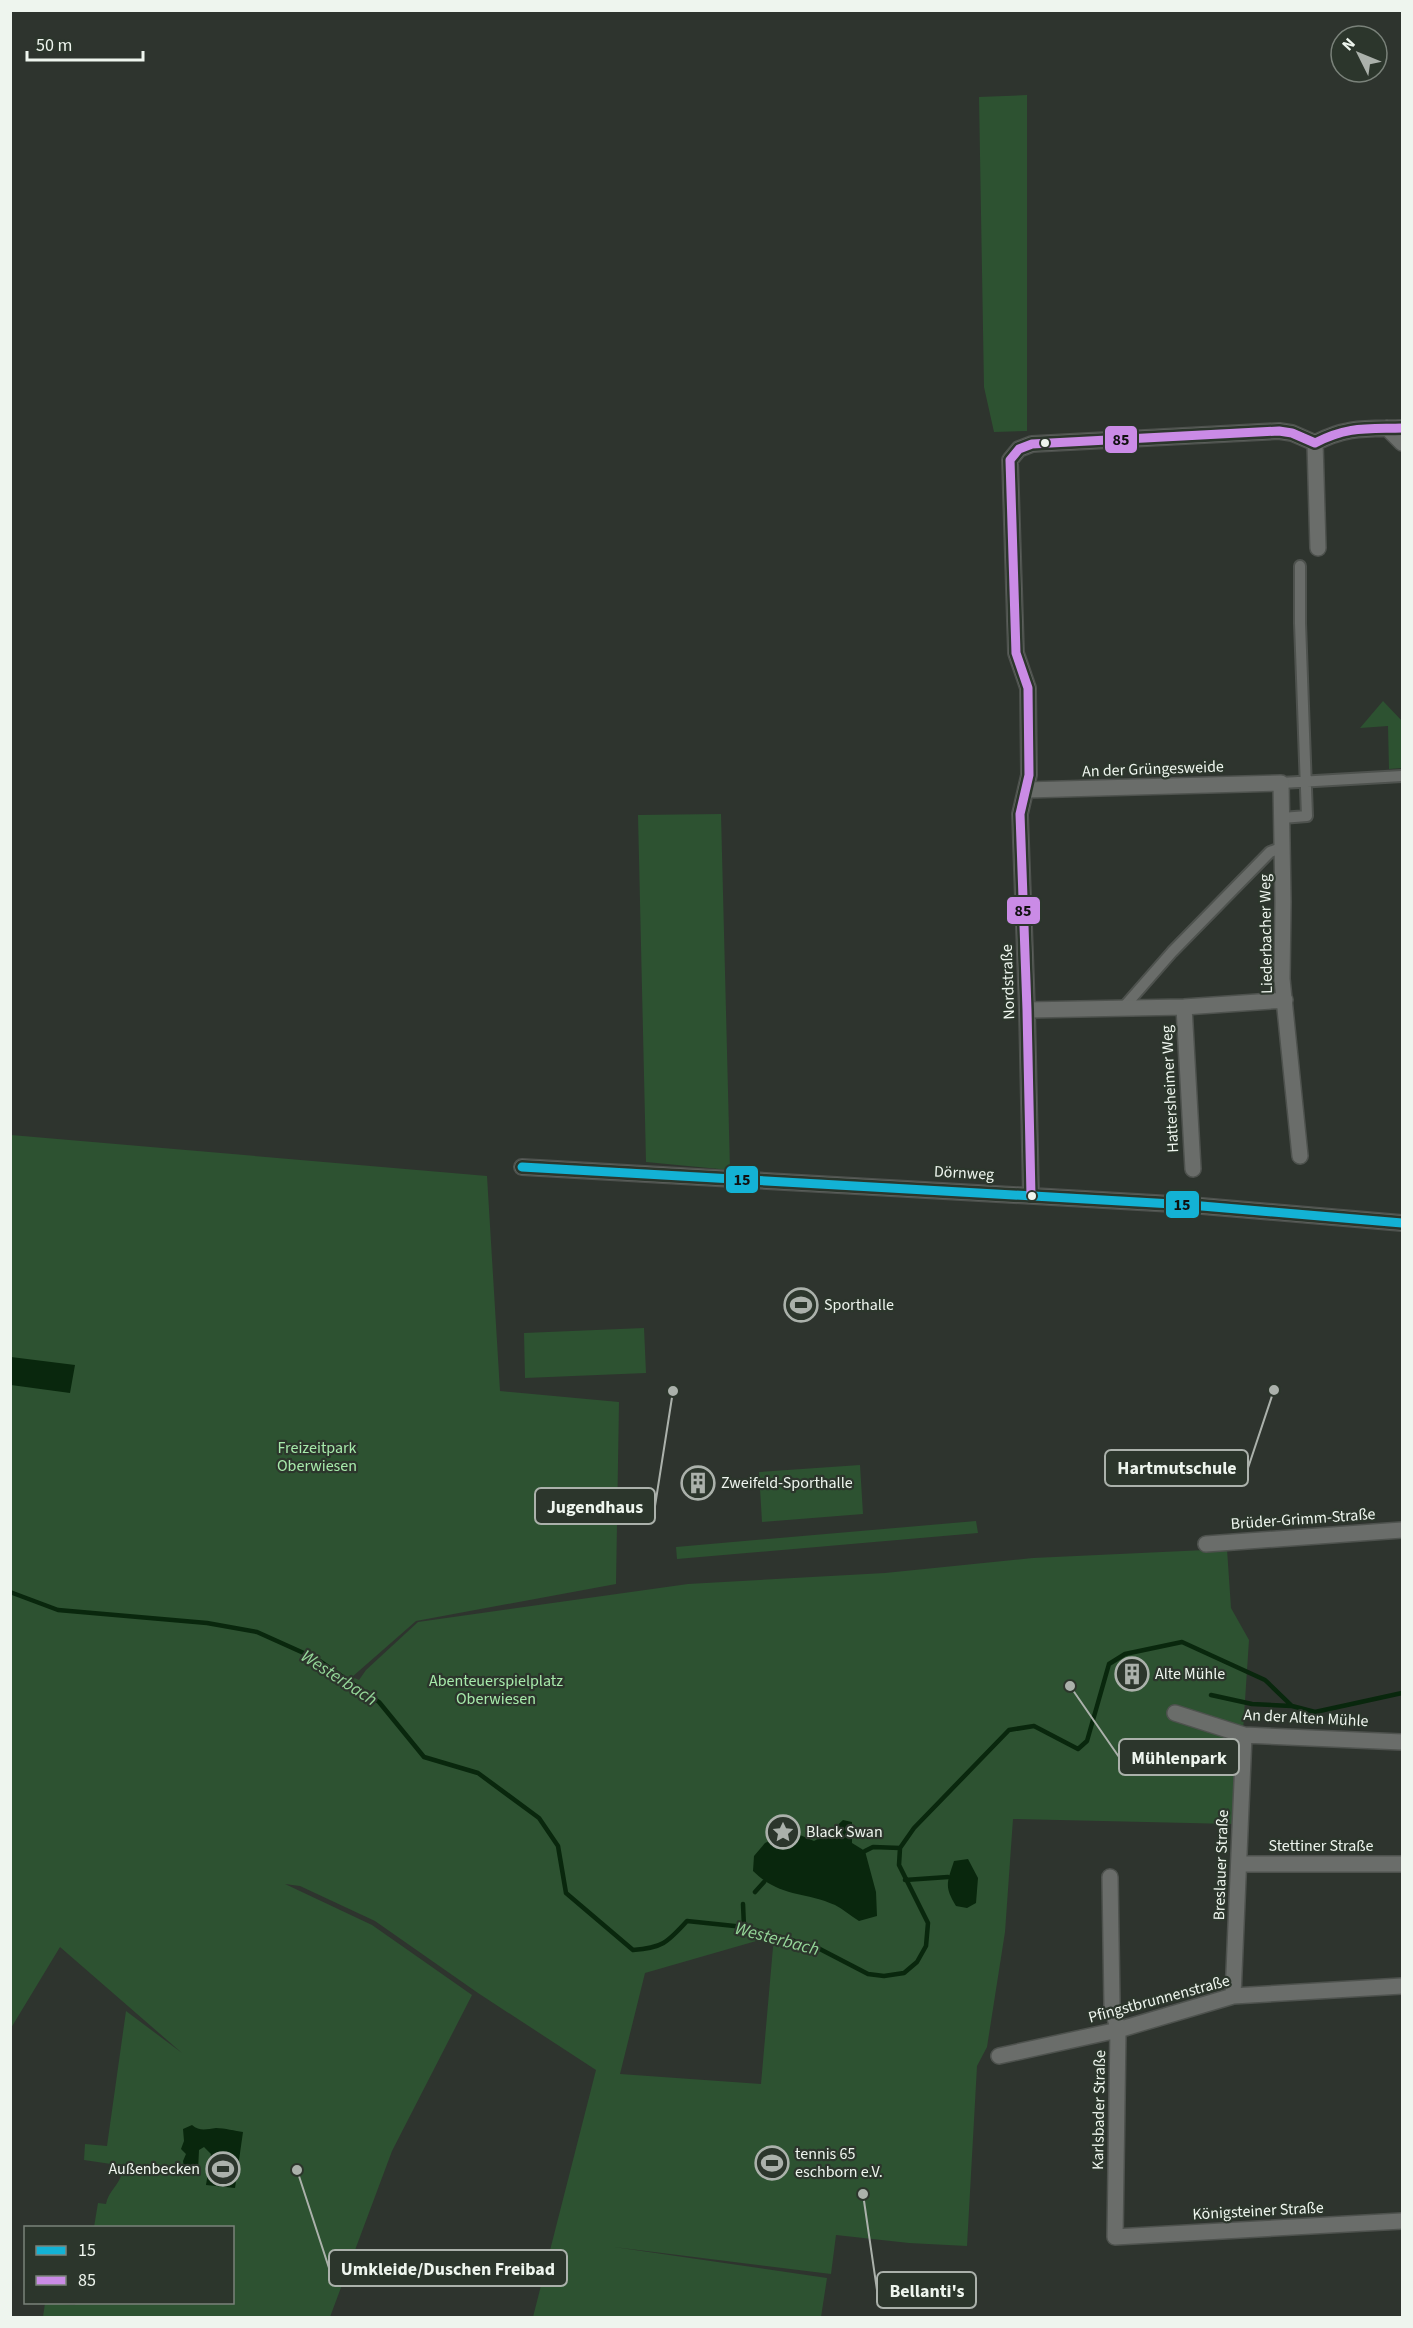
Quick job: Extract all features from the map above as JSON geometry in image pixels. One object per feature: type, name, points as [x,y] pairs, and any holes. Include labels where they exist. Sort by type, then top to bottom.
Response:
[{"type":"street","points":[[1318,548],[1315,443],[1337,432],[1353,429],[1395,428],[1402,443]]},
{"type":"street","name":"Nordstraße","points":[[1031,1196],[1028,1010],[1020,814],[1029,775],[1028,688],[1016,653],[1010,460],[1019,449],[1032,444],[1270,431],[1292,433],[1315,443]]},
{"type":"street","points":[[1282,818],[1308,816],[1305,781],[1300,566]]},
{"type":"street","points":[[1281,783],[1402,776]]},
{"type":"street","name":"An der Grüngesweide","points":[[1026,790],[1281,783]]},
{"type":"street","name":"Liederbacher Weg","points":[[1281,783],[1282,979],[1300,1155]]},
{"type":"street","points":[[1123,1008],[1172,952],[1270,852],[1282,847]]},
{"type":"street","name":"Hattersheimer Weg","points":[[1028,1010],[1184,1006],[1285,1000]]},
{"type":"street","name":"Hattersheimer Weg","points":[[1184,1006],[1192,1169]]},
{"type":"street","name":"Dörnweg","points":[[522,1167],[1299,1213],[1402,1223]]},
{"type":"street","name":"Brüder-Grimm-Straße","points":[[1206,1544],[1402,1530]]},
{"type":"street","name":"An der Alten Mühle","points":[[1175,1713],[1244,1735],[1402,1742]]},
{"type":"street","name":"Breslauer Straße","points":[[1233,1996],[1244,1735]]},
{"type":"street","name":"Stettiner Straße","points":[[1240,1864],[1402,1864]]},
{"type":"street","name":"Karlsbader Straße","points":[[1110,1877],[1112,2005],[1118,2030],[1115,2237]]},
{"type":"street","name":"Pfingstbrunnenstraße","points":[[999,2056],[1118,2030],[1233,1996],[1402,1986]]},
{"type":"street","name":"Königsteiner Straße","points":[[1115,2237],[1402,2221]]},
{"type":"green space","points":[[1027,95],[1027,431],[994,432],[984,387],[979,97]]},
{"type":"green space","points":[[1383,701],[1402,721],[1402,768],[1389,769],[1388,726],[1360,728]]},
{"type":"green space","points":[[721,814],[730,1170],[646,1162],[638,815]]},
{"type":"green space","points":[[11,1135],[487,1176],[500,1391],[619,1402],[616,1584],[416,1621],[352,1677],[359,1680],[366,1670],[418,1622],[688,1584],[885,1573],[1033,1558],[1227,1549],[1231,1608],[1249,1640],[1243,1731],[1232,1824],[1013,1819],[1005,1932],[987,2047],[977,2066],[967,2246],[909,2243],[836,2235],[831,2274],[614,2247],[827,2278],[821,2317],[533,2317],[596,2070],[478,1993],[375,1921],[300,1886],[285,1884],[372,1925],[472,1995],[392,2151],[330,2317],[43,2317],[45,2304],[234,2304],[234,2226],[94,2226],[98,2203],[106,2204],[122,2173],[111,2171],[111,2164],[84,2160],[85,2144],[107,2146],[126,2011],[182,2053],[60,1947],[11,2028]],"holes":[[[774,1936],[761,2084],[620,2074],[645,1973]]]},
{"type":"green space","points":[[644,1328],[646,1373],[525,1378],[524,1333]]},
{"type":"green space","points":[[860,1465],[863,1514],[762,1522],[759,1472]]},
{"type":"green space","points":[[976,1521],[978,1533],[677,1559],[676,1547]]},
{"type":"shaded area","points":[[11,1357],[75,1365],[70,1393],[11,1385]]},
{"type":"shaded area","points":[[843,1820],[852,1822],[852,1843],[865,1851],[876,1892],[877,1916],[859,1921],[835,1905],[773,1886],[753,1871],[754,1856],[765,1843],[782,1835],[800,1835],[814,1841],[829,1833]]},
{"type":"shaded area","points":[[968,1859],[978,1878],[976,1903],[967,1908],[956,1906],[948,1884],[954,1861]]},
{"type":"shaded area","name":"Außenbecken","points":[[192,2125],[201,2129],[219,2128],[243,2132],[235,2188],[206,2185],[211,2154],[204,2147],[199,2150],[198,2171],[184,2169],[183,2161],[186,2154],[181,2149],[184,2141],[183,2129]]},
{"type":"waterway","name":"Westerbach","points":[[10,1592],[58,1610],[207,1623],[257,1632],[317,1659],[379,1702],[424,1757],[478,1773],[539,1818],[558,1846],[566,1893],[633,1950],[658,1946],[674,1935],[687,1921],[744,1927],[816,1947],[868,1974],[884,1976],[904,1973],[917,1962],[926,1946],[928,1923],[899,1865],[900,1848],[914,1828],[1009,1730],[1034,1726],[1078,1749],[1087,1741],[1109,1664],[1125,1654],[1182,1642],[1265,1680],[1292,1706],[1315,1712],[1402,1693]]},
{"type":"waterway","points":[[1211,1695],[1252,1704],[1292,1706]]},
{"type":"waterway","points":[[865,1851],[873,1847],[900,1848]]},
{"type":"waterway","points":[[905,1880],[948,1877]]},
{"type":"waterway","points":[[755,1892],[764,1882]]},
{"type":"waterway","points":[[743,1904],[744,1927]]},
{"type":"transit line","name":"85","points":[[1031,1196],[1020,814],[1029,775],[1028,688],[1016,653],[1010,460],[1019,449],[1032,444],[1279,431],[1292,433],[1315,443],[1348,431],[1402,428]]},
{"type":"transit line","name":"15","points":[[522,1167],[1190,1205],[1402,1223]]},
{"type":"place","name":"Sporthalle","points":[[801,1305]]},
{"type":"place","name":"Hartmutschule","points":[[1274,1390]]},
{"type":"place","name":"Jugendhaus","points":[[673,1391]]},
{"type":"place","name":"Zweifeld-Sporthalle","points":[[698,1483]]},
{"type":"place","name":"Alte Mühle","points":[[1132,1674]]},
{"type":"place","name":"Mühlenpark","points":[[1070,1686]]},
{"type":"place","name":"Black Swan","points":[[783,1832]]},
{"type":"place","name":"tennis 65 eschborn e.V.","points":[[772,2163]]},
{"type":"place","name":"Außenbecken","points":[[223,2169]]},
{"type":"place","name":"Umkleide/Duschen Freibad","points":[[297,2170]]},
{"type":"place","name":"Bellanti's","points":[[863,2194]]},
{"type":"park label","name":"Freizeitpark Oberwiesen","points":[[317,1457]]},
{"type":"park label","name":"Abenteuerspielplatz Oberwiesen","points":[[496,1690]]}]
